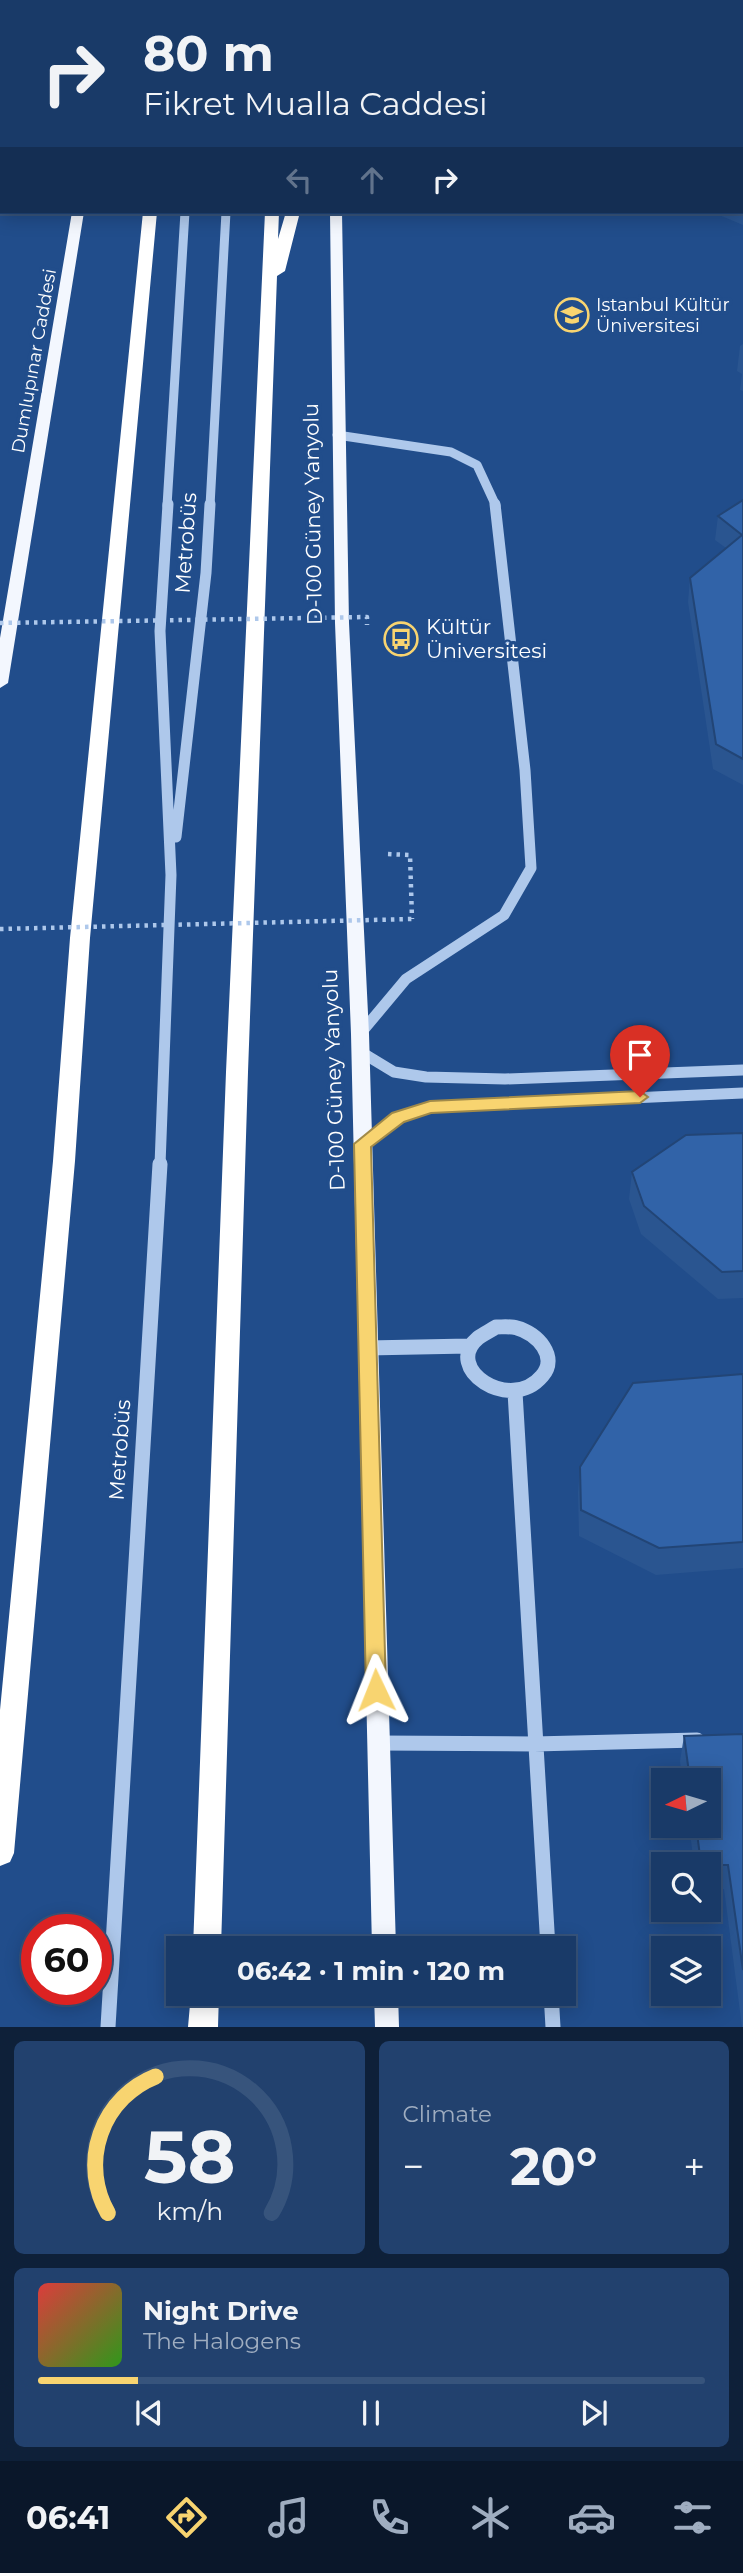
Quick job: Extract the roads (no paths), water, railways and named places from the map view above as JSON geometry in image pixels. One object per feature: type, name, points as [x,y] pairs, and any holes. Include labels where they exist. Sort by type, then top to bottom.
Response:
[{"type":"highway","points":[[0,1853],[64,1161],[80,938],[150,214]]},
{"type":"highway","points":[[206,1936],[237,1072],[272,214]]},
{"type":"highway","points":[[269,293],[292,214]]},
{"type":"highway","points":[[203,2027],[204,2006]]},
{"type":"main road","name":"Dumlupınar Caddesi","points":[[0,683],[78,214]]},
{"type":"main road","name":"D-100 Güney Yanyolu","points":[[335,214],[342,623],[360,1043],[384,1936]]},
{"type":"main road","points":[[386,2006],[387,2027]]},
{"type":"street","name":"Metrobüs","points":[[108,2027],[164,1102],[171,875],[160,631],[186,214]]},
{"type":"street","name":"Metrobüs","points":[[171,875],[206,573],[226,214]]},
{"type":"street","points":[[337,435],[451,452],[477,465],[496,506],[525,770],[531,868],[504,915],[406,979],[360,1043],[394,1072],[426,1077],[505,1079],[743,1070]]},
{"type":"street","points":[[362,1144],[398,1118],[430,1107],[743,1093]]},
{"type":"street","points":[[496,1327],[514,1327],[532,1333],[544,1345],[549,1360],[545,1374],[533,1386],[515,1392],[490,1387],[471,1373],[467,1360],[469,1346],[480,1334],[496,1327]]},
{"type":"street","points":[[367,1348],[469,1346]]},
{"type":"street","points":[[515,1392],[547,1936]]},
{"type":"street","points":[[378,1743],[534,1744],[715,1740]]},
{"type":"lane","points":[[552,2006],[553,2027]]},
{"type":"place","name":"Istanbul Kültür Üniversitesi","points":[[572,315]]},
{"type":"place","name":"Kültür Üniversitesi","points":[[401,639]]}]
